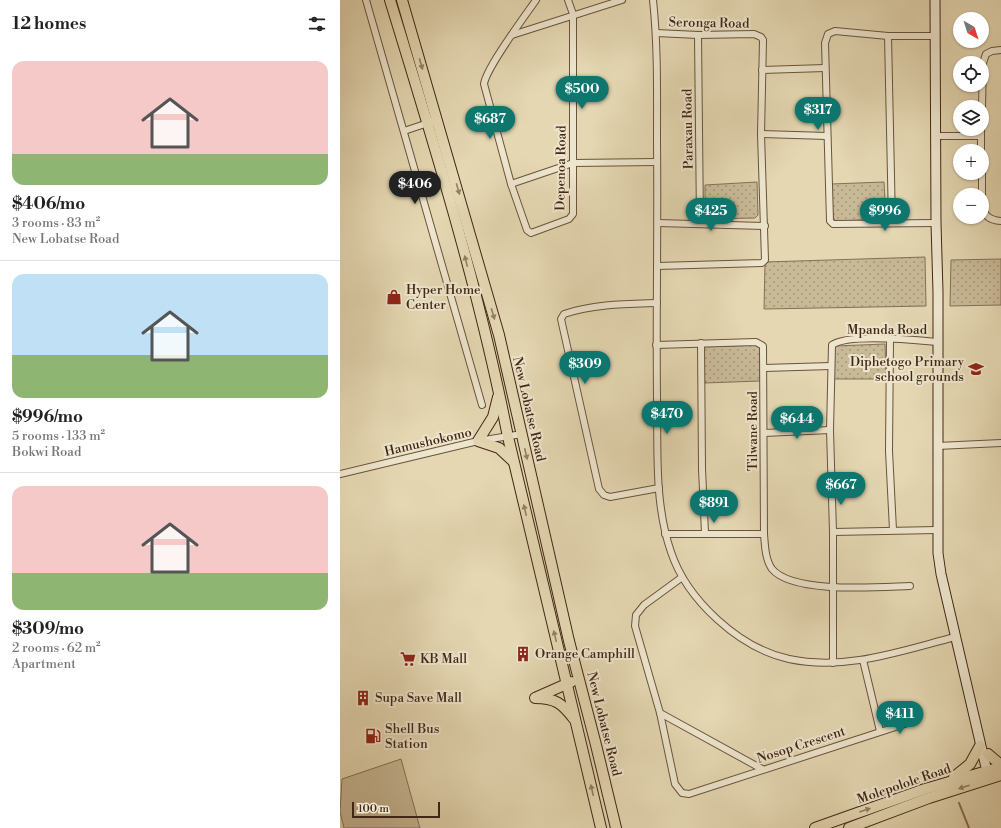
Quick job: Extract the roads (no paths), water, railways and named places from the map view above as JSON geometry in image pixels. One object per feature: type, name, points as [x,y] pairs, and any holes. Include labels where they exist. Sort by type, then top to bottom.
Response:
[{"type":"main road","name":"New Lobatse Road","points":[[390,0],[452,204],[499,394],[513,461],[601,828]]},
{"type":"main road","name":"New Lobatse Road","points":[[402,0],[438,120],[499,335],[569,641],[616,828]]},
{"type":"main road","points":[[403,43],[414,39]]},
{"type":"main road","points":[[499,394],[494,416],[478,441],[498,448],[513,461]]},
{"type":"main road","points":[[577,724],[560,702],[544,698],[535,698],[567,685],[578,672]]},
{"type":"main road","points":[[944,783],[962,772],[970,764],[980,746]]},
{"type":"main road","points":[[988,754],[995,772]]},
{"type":"main road","name":"Molepolole Road","points":[[815,828],[944,783],[995,772]]},
{"type":"main road","name":"Molepolole Road","points":[[849,828],[995,772]]},
{"type":"street","points":[[366,0],[482,405]]},
{"type":"street","points":[[536,0],[512,34],[486,77],[484,84],[511,184],[573,163],[657,162]]},
{"type":"street","name":"Depenoa Road","points":[[511,184],[528,232],[533,232],[571,218],[573,214],[573,14],[568,0]]},
{"type":"street","points":[[512,34],[622,0]]},
{"type":"street","points":[[653,0],[656,33],[658,223],[656,345],[659,488],[661,518],[665,534],[682,578],[707,608],[744,640],[787,658],[833,663],[863,660],[955,637]]},
{"type":"street","points":[[935,0],[938,342],[937,530],[941,574],[979,732],[980,746],[995,772]]},
{"type":"street","points":[[936,36],[888,36],[831,32],[826,38],[825,43],[830,221],[834,224],[936,223]]},
{"type":"street","name":"Seronga Road","points":[[656,33],[698,35],[754,34],[761,37],[763,43],[762,70]]},
{"type":"street","name":"Paraxau Road","points":[[698,35],[700,223]]},
{"type":"street","points":[[888,36],[892,223]]},
{"type":"street","points":[[982,100],[983,64],[986,54],[992,51],[1001,50]]},
{"type":"street","points":[[657,266],[763,263],[765,260],[765,226],[761,134],[762,70],[826,68]]},
{"type":"street","points":[[404,131],[438,120]]},
{"type":"street","points":[[761,134],[827,136]]},
{"type":"street","points":[[936,136],[953,136]]},
{"type":"street","points":[[981,136],[981,144]]},
{"type":"street","points":[[989,218],[1001,221]]},
{"type":"street","points":[[658,223],[765,226]]},
{"type":"street","points":[[657,303],[606,305],[578,309],[564,314],[561,319],[599,489],[604,495],[610,497],[659,488]]},
{"type":"street","points":[[890,339],[889,451],[893,530]]},
{"type":"street","name":"Mpanda Road","points":[[831,366],[832,346],[836,342],[843,340],[890,339],[938,342]]},
{"type":"street","points":[[656,345],[701,343],[702,469],[705,533]]},
{"type":"street","name":"Tilwane Road","points":[[701,343],[760,343],[764,349],[764,534],[767,559],[778,574],[788,580],[834,588],[910,586]]},
{"type":"street","points":[[764,368],[831,366],[830,430],[834,588],[833,663]]},
{"type":"street","points":[[764,432],[830,430]]},
{"type":"street","name":"Hamushokomo","points":[[340,474],[478,441],[522,434]]},
{"type":"street","points":[[937,446],[1001,443]]},
{"type":"street","points":[[833,532],[937,530]]},
{"type":"street","points":[[665,534],[764,534]]},
{"type":"street","points":[[682,578],[644,605],[636,615],[635,626],[660,713],[762,769]]},
{"type":"street","points":[[863,660],[880,731]]},
{"type":"street","name":"Nosop Crescent","points":[[660,713],[674,784],[682,793],[689,794],[762,769],[914,721]]},
{"type":"street","points":[[979,732],[983,737],[988,754]]},
{"type":"waterway","points":[[959,803],[969,828]]},
{"type":"place","name":"Hyper Home Center","points":[[394,297]]},
{"type":"place","name":"Diphetogo Primary school grounds","points":[[976,369]]},
{"type":"place","name":"Orange Camphill","points":[[523,654]]},
{"type":"place","name":"KB Mall","points":[[408,659]]},
{"type":"place","name":"Supa Save Mall","points":[[363,698]]},
{"type":"place","name":"Shell Bus Station","points":[[373,736]]}]
